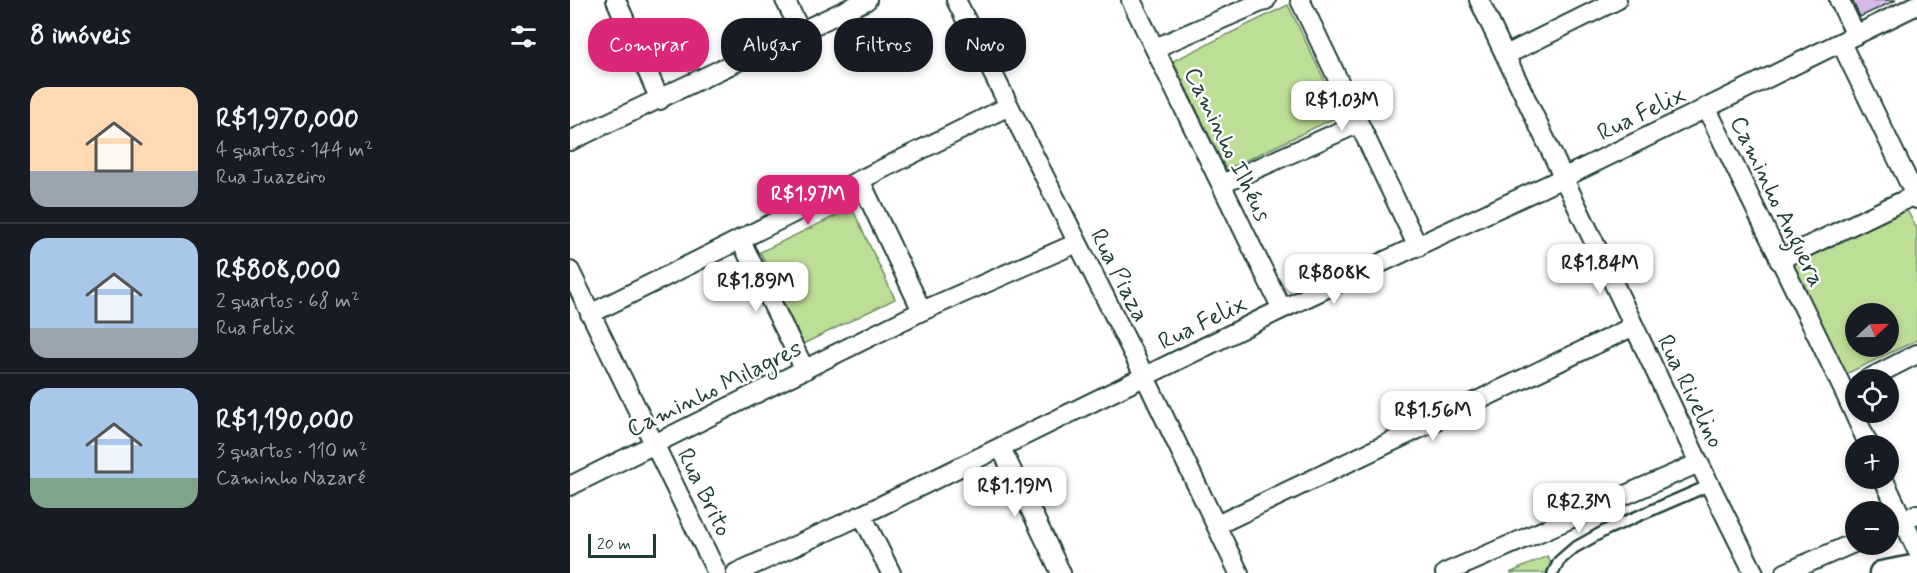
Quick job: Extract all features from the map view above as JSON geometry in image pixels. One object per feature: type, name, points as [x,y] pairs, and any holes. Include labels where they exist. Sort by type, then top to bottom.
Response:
[{"type":"street","points":[[616,0],[660,100]]},
{"type":"street","points":[[785,0],[794,18]]},
{"type":"street","points":[[822,22],[867,0]]},
{"type":"street","name":"Rua Piaza","points":[[956,0],[1145,377],[1239,573]]},
{"type":"street","name":"Caminho Ilhéus","points":[[1131,0],[1282,309]]},
{"type":"street","points":[[1155,48],[1266,0]]},
{"type":"street","points":[[1300,0],[1418,248]]},
{"type":"street","name":"Rua Rivelino","points":[[1479,0],[1699,463],[1754,573]]},
{"type":"street","points":[[1506,55],[1617,0]]},
{"type":"street","points":[[1779,260],[1916,197],[1848,39],[1839,0]]},
{"type":"street","name":"Rua Felix","points":[[736,573],[1001,448],[1282,309],[1418,248],[1917,5]]},
{"type":"street","points":[[570,141],[721,71]]},
{"type":"street","points":[[581,308],[740,239],[1009,106]]},
{"type":"street","name":"Caminho Anguera","points":[[1706,107],[1779,260],[1845,379]]},
{"type":"street","points":[[1222,184],[1358,124]]},
{"type":"street","points":[[860,180],[922,311]]},
{"type":"street","points":[[740,239],[804,370]]},
{"type":"street","name":"Caminho Milagres","points":[[570,486],[922,311],[1077,243]]},
{"type":"street","name":"Rua Brito","points":[[570,271],[581,308],[655,444],[717,573]]},
{"type":"street","points":[[1217,525],[1634,326]]},
{"type":"street","points":[[1888,369],[1917,354]]},
{"type":"street","points":[[1001,448],[1061,573]]},
{"type":"street","points":[[1445,573],[1699,463]]},
{"type":"street","points":[[1888,489],[1917,550]]},
{"type":"street","points":[[862,515],[891,573]]},
{"type":"street","points":[[1785,573],[1845,547]]},
{"type":"street","points":[[1881,573],[1917,566]]},
{"type":"lane","points":[[1553,573],[1559,561],[1574,548],[1608,529],[1710,485]]},
{"type":"green space","points":[[1288,5],[1341,115],[1226,170],[1173,61]]},
{"type":"green space","points":[[852,208],[895,299],[803,344],[760,252]]},
{"type":"green space","points":[[1907,210],[1917,229],[1917,340],[1899,349],[1899,303],[1845,303],[1845,357],[1882,357],[1856,369],[1845,369],[1845,372],[1793,265]]},
{"type":"green space","points":[[1547,556],[1557,573],[1510,573]]},
{"type":"building","points":[[1852,0],[1896,0],[1860,17]]}]
